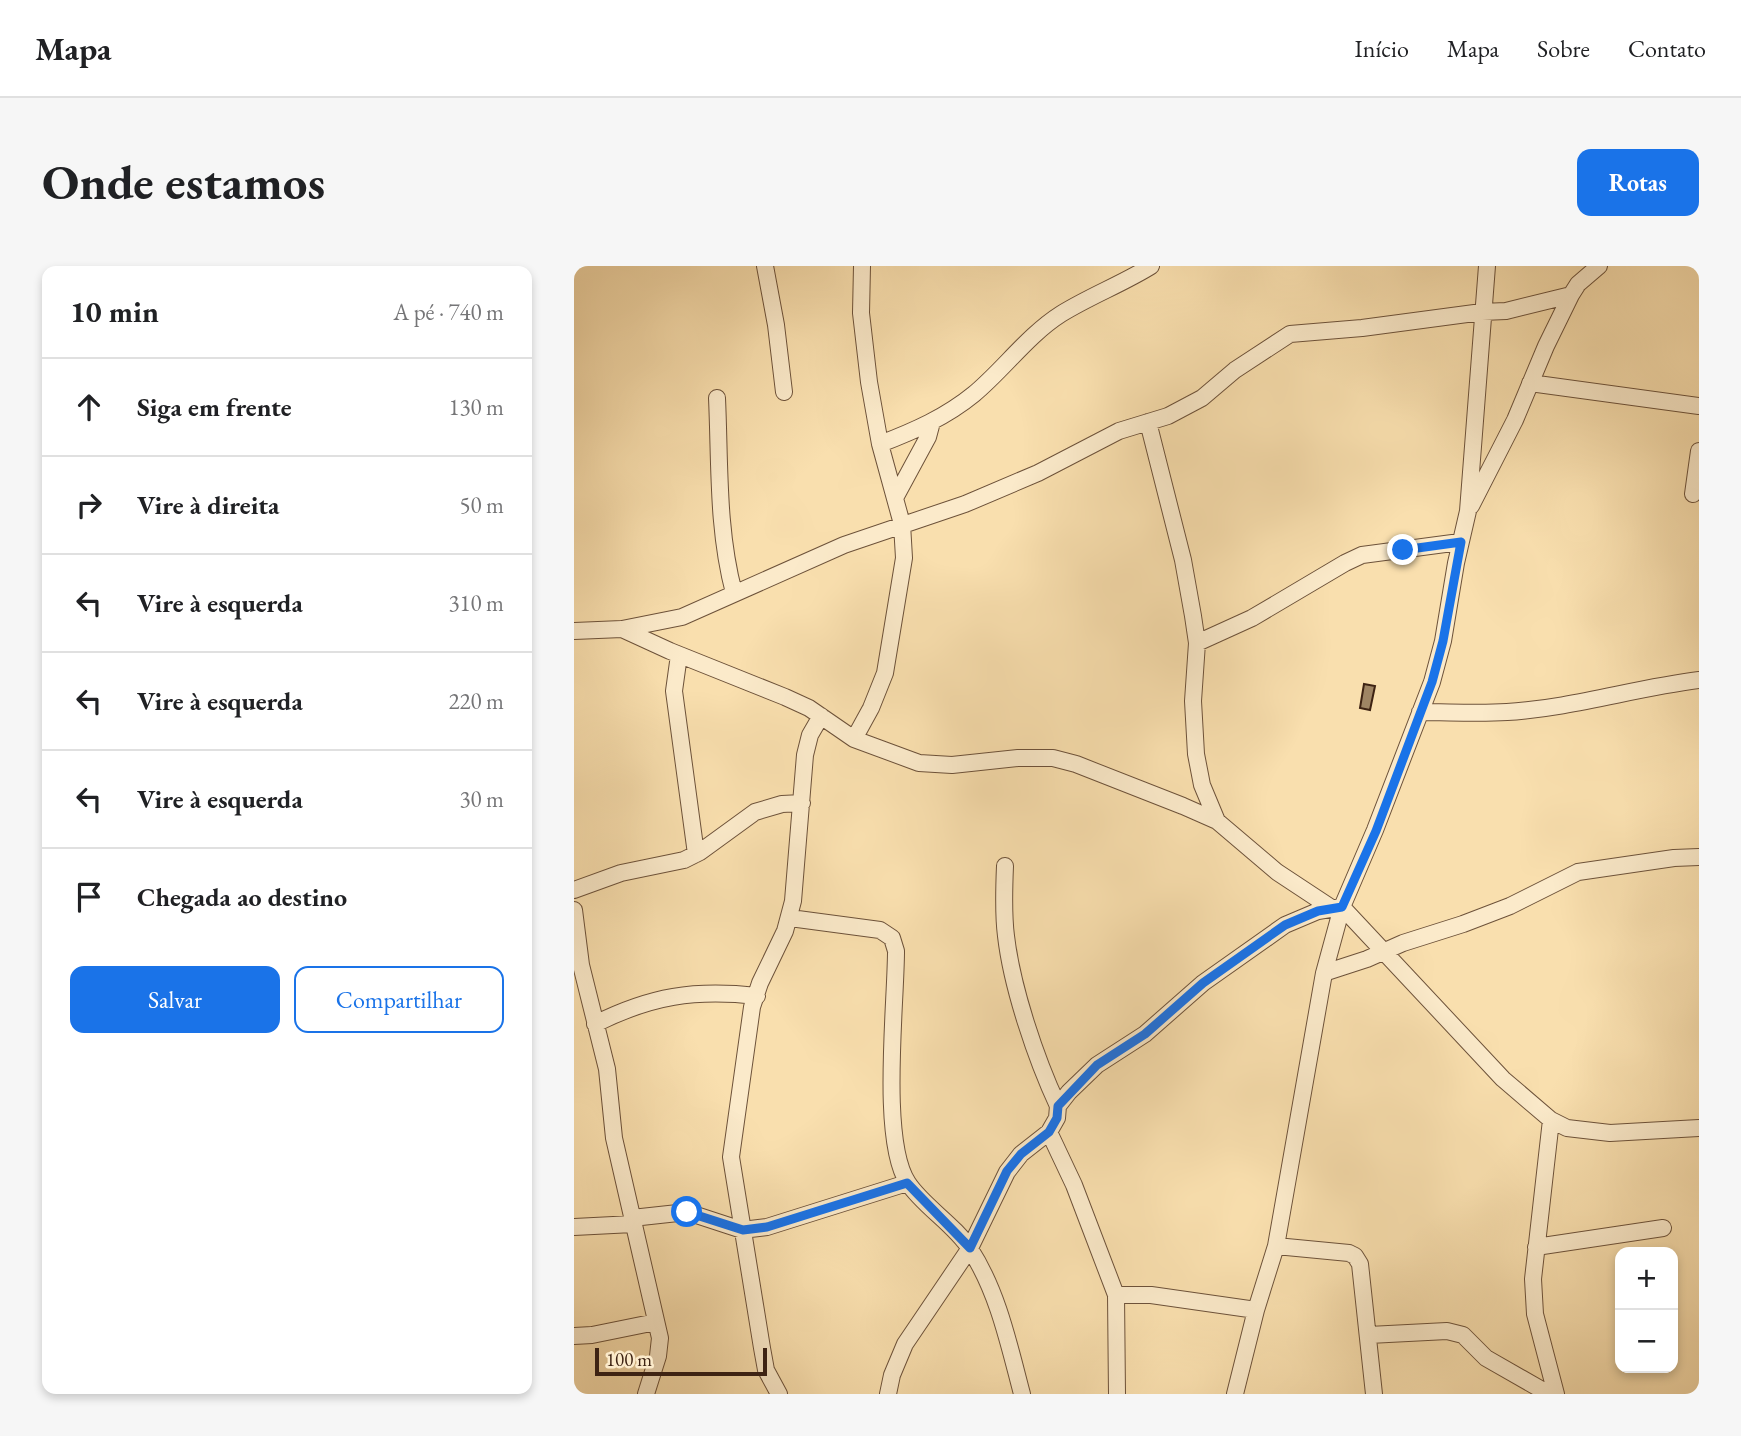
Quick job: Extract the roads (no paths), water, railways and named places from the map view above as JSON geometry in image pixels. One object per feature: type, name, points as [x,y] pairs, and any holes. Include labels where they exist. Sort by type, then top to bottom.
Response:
[{"type":"street","points":[[765,266],[784,392]]},
{"type":"street","points":[[854,739],[878,691],[890,652],[904,558],[902,524],[880,444],[869,382],[861,313],[862,266]]},
{"type":"street","points":[[880,444],[932,422],[975,393],[1022,346],[1061,314],[1151,266]]},
{"type":"street","points":[[1235,1394],[1256,1310],[1276,1246],[1336,907],[1376,831],[1432,682],[1443,641],[1468,511],[1487,266]]},
{"type":"street","points":[[1468,511],[1497,457],[1571,295],[1578,284],[1600,266]]},
{"type":"street","points":[[574,631],[622,629],[682,617],[812,558],[902,524],[965,504],[1038,473],[1119,431],[1168,416],[1202,398],[1235,370],[1290,334],[1362,328],[1482,312],[1506,312],[1571,295]]},
{"type":"street","points":[[1530,383],[1699,406]]},
{"type":"street","points":[[717,398],[718,472],[723,539],[734,593]]},
{"type":"street","points":[[895,498],[928,437],[932,422]]},
{"type":"street","points":[[1148,422],[1183,560],[1197,643],[1193,732],[1203,787],[1217,821]]},
{"type":"street","points":[[1693,494],[1699,451]]},
{"type":"street","points":[[1197,643],[1252,618],[1362,555],[1461,542]]},
{"type":"street","points":[[622,629],[785,697],[821,716],[854,739],[919,763],[952,765],[1018,758],[1053,758],[1076,764],[1217,821],[1277,872],[1336,907],[1383,951],[1503,1079],[1551,1120],[1567,1128],[1610,1133],[1699,1128]]},
{"type":"street","points":[[679,655],[674,691],[696,854]]},
{"type":"street","points":[[1420,712],[1517,711],[1600,699],[1667,684],[1699,680]]},
{"type":"street","points":[[779,1394],[766,1370],[731,1157],[750,1019],[760,983],[790,918],[798,869],[805,755],[810,735],[821,716]]},
{"type":"street","points":[[1183,806],[1193,801],[1203,787]]},
{"type":"street","points":[[574,890],[621,873],[684,860],[755,812],[782,804],[802,803]]},
{"type":"street","points":[[1324,973],[1510,906],[1578,872],[1699,857]]},
{"type":"street","points":[[888,1394],[892,1375],[905,1344],[970,1248],[1007,1171],[1021,1154],[1049,1132],[1057,1118],[1058,1106],[1044,1077],[1015,983],[1006,938],[1003,902],[1005,866]]},
{"type":"street","points":[[1058,1106],[1097,1065],[1145,1034],[1203,983],[1285,925],[1336,907]]},
{"type":"street","points":[[574,910],[581,965],[607,1069],[614,1138],[660,1338],[658,1356],[646,1394]]},
{"type":"street","points":[[790,918],[880,930],[892,938],[896,951],[891,1054],[894,1135],[907,1183],[970,1248],[988,1283],[1004,1325],[1022,1394]]},
{"type":"street","points":[[595,1024],[638,1004],[658,999],[713,992],[757,996]]},
{"type":"street","points":[[1551,1120],[1532,1279],[1535,1314],[1556,1394]]},
{"type":"street","points":[[1049,1132],[1074,1185],[1116,1295],[1117,1394]]},
{"type":"street","points":[[574,1227],[687,1212],[743,1230],[767,1227],[907,1183]]},
{"type":"street","points":[[1536,1247],[1663,1228]]},
{"type":"street","points":[[1276,1246],[1355,1256],[1360,1264],[1374,1394]]},
{"type":"street","points":[[1116,1295],[1151,1295],[1256,1310]]},
{"type":"street","points":[[574,1336],[656,1322]]},
{"type":"street","points":[[1369,1335],[1447,1331],[1463,1335],[1486,1358],[1549,1394]]}]
